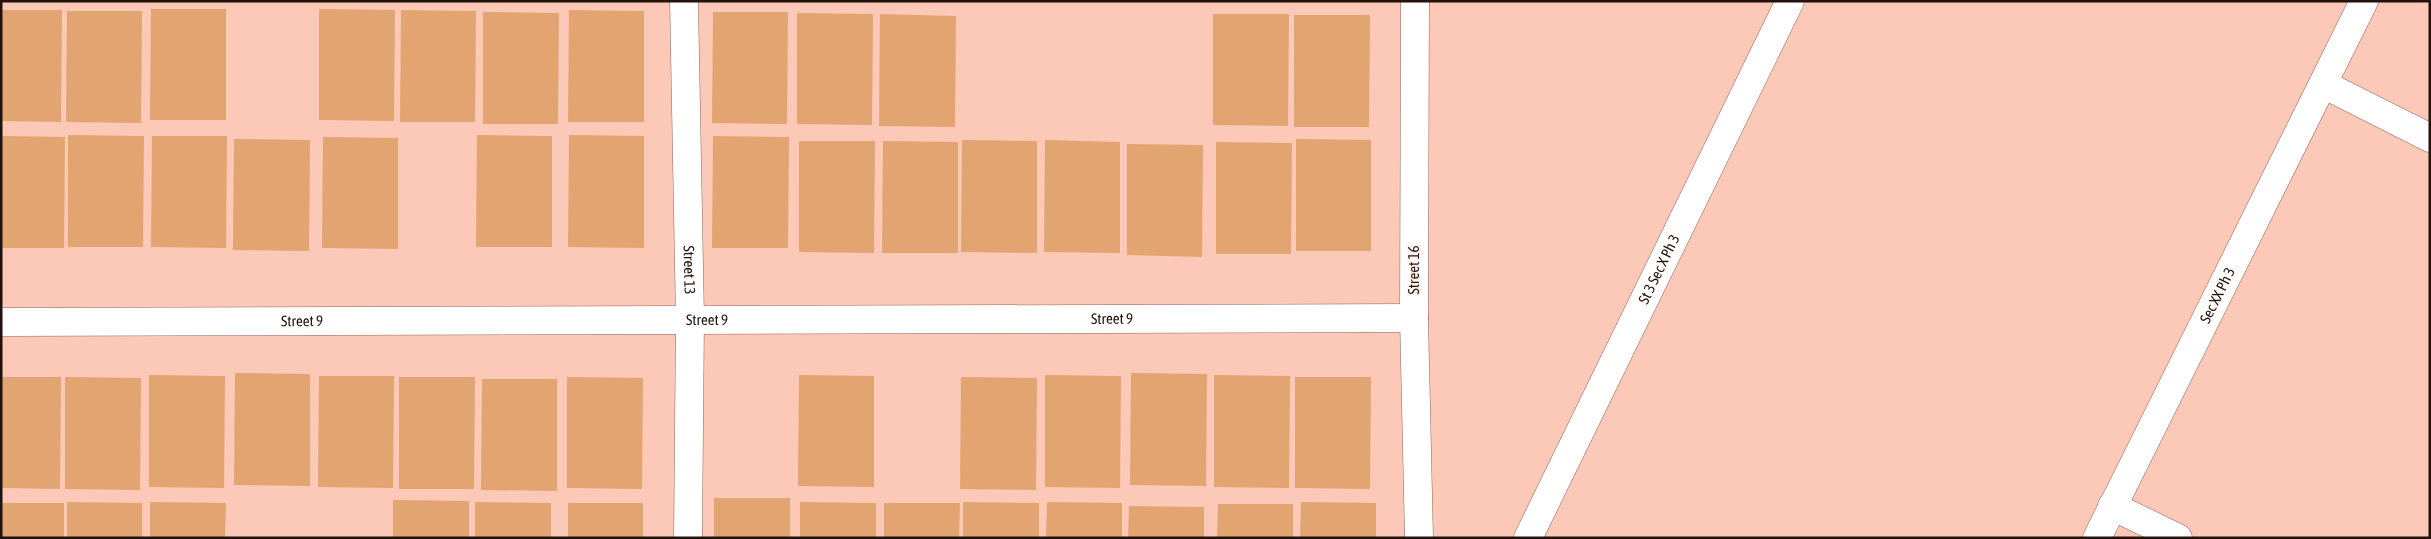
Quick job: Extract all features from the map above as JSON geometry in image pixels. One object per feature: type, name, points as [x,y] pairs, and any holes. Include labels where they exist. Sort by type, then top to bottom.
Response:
[{"type":"street","name":"Street 13","points":[[684,1],[690,319],[688,538]]},
{"type":"street","name":"Street 16","points":[[1415,1],[1414,318],[1419,538]]},
{"type":"street","name":"St 3 Sec X Ph 3","points":[[1528,538],[1790,1]]},
{"type":"street","name":"Sec XX Ph 3","points":[[2097,538],[2364,1]]},
{"type":"street","points":[[2323,84],[2430,138]]},
{"type":"street","name":"Street 9","points":[[1,322],[1414,318]]},
{"type":"street","points":[[2112,506],[2178,538]]},
{"type":"building","points":[[151,9],[226,9],[226,120],[150,120]]},
{"type":"building","points":[[319,9],[395,10],[394,121],[319,120]]},
{"type":"building","points":[[1,10],[62,10],[61,122],[1,121]]},
{"type":"building","points":[[401,10],[476,11],[475,122],[400,122]]},
{"type":"building","points":[[569,10],[644,11],[644,122],[568,122]]},
{"type":"building","points":[[67,11],[142,11],[141,123],[66,122]]},
{"type":"building","points":[[483,12],[559,13],[558,124],[483,124]]},
{"type":"building","points":[[713,12],[788,12],[787,124],[712,123]]},
{"type":"building","points":[[797,13],[873,14],[872,125],[797,124]]},
{"type":"building","points":[[880,14],[956,16],[955,127],[879,126]]},
{"type":"building","points":[[1213,14],[1289,14],[1288,126],[1213,125]]},
{"type":"building","points":[[1294,15],[1370,15],[1369,127],[1294,127]]},
{"type":"building","points":[[68,135],[144,136],[143,247],[68,247]]},
{"type":"building","points":[[477,135],[552,136],[552,247],[476,247]]},
{"type":"building","points":[[569,135],[644,136],[644,248],[568,247]]},
{"type":"building","points":[[1,136],[65,137],[64,248],[1,248]]},
{"type":"building","points":[[152,136],[227,136],[226,248],[151,247]]},
{"type":"building","points":[[713,136],[789,137],[788,248],[712,248]]},
{"type":"building","points":[[323,137],[398,138],[398,249],[322,248]]},
{"type":"building","points":[[234,139],[310,140],[309,251],[233,250]]},
{"type":"building","points":[[1296,139],[1371,140],[1371,251],[1296,251]]},
{"type":"building","points":[[962,140],[1037,141],[1037,253],[961,252]]},
{"type":"building","points":[[1045,140],[1120,142],[1120,253],[1044,252]]},
{"type":"building","points":[[799,141],[875,141],[874,253],[799,252]]},
{"type":"building","points":[[883,141],[958,142],[958,253],[882,253]]},
{"type":"building","points":[[1216,142],[1292,143],[1291,254],[1216,254]]},
{"type":"building","points":[[1127,144],[1203,145],[1202,257],[1127,255]]},
{"type":"building","points":[[235,373],[310,374],[310,486],[234,485]]},
{"type":"building","points":[[1131,373],[1207,374],[1206,486],[1130,485]]},
{"type":"building","points":[[149,375],[225,376],[224,488],[149,487]]},
{"type":"building","points":[[799,375],[874,376],[874,487],[798,486]]},
{"type":"building","points":[[1045,375],[1121,376],[1120,488],[1045,487]]},
{"type":"building","points":[[1214,375],[1290,376],[1289,488],[1214,487]]},
{"type":"building","points":[[319,376],[394,376],[393,488],[318,487]]},
{"type":"building","points":[[1,377],[61,377],[60,489],[1,488]]},
{"type":"building","points":[[65,377],[141,378],[140,490],[65,489]]},
{"type":"building","points":[[399,377],[475,377],[474,489],[399,489]]},
{"type":"building","points":[[567,377],[643,378],[642,489],[567,488]]},
{"type":"building","points":[[961,377],[1037,378],[1036,490],[960,489]]},
{"type":"building","points":[[1295,377],[1371,377],[1370,489],[1295,488]]},
{"type":"building","points":[[482,379],[557,379],[557,491],[481,490]]},
{"type":"building","points":[[714,498],[790,498],[790,538],[714,538]]},
{"type":"building","points":[[393,500],[469,501],[469,538],[393,538]]},
{"type":"building","points":[[67,502],[142,503],[142,538],[67,538]]},
{"type":"building","points":[[150,502],[226,503],[225,538],[150,538]]},
{"type":"building","points":[[475,502],[551,503],[551,538],[475,538]]},
{"type":"building","points":[[800,502],[876,503],[876,538],[800,538]]},
{"type":"building","points":[[963,502],[1039,503],[1039,538],[963,538]]},
{"type":"building","points":[[1047,502],[1122,503],[1122,538],[1046,538]]},
{"type":"building","points":[[1301,502],[1376,503],[1376,538],[1300,538]]},
{"type":"building","points":[[1,503],[64,503],[64,538],[1,538]]},
{"type":"building","points":[[568,503],[643,503],[643,538],[568,538]]},
{"type":"building","points":[[884,503],[960,503],[959,538],[884,538]]},
{"type":"building","points":[[1218,504],[1293,504],[1293,538],[1217,538]]},
{"type":"building","points":[[1129,506],[1204,507],[1204,538],[1128,538]]}]
